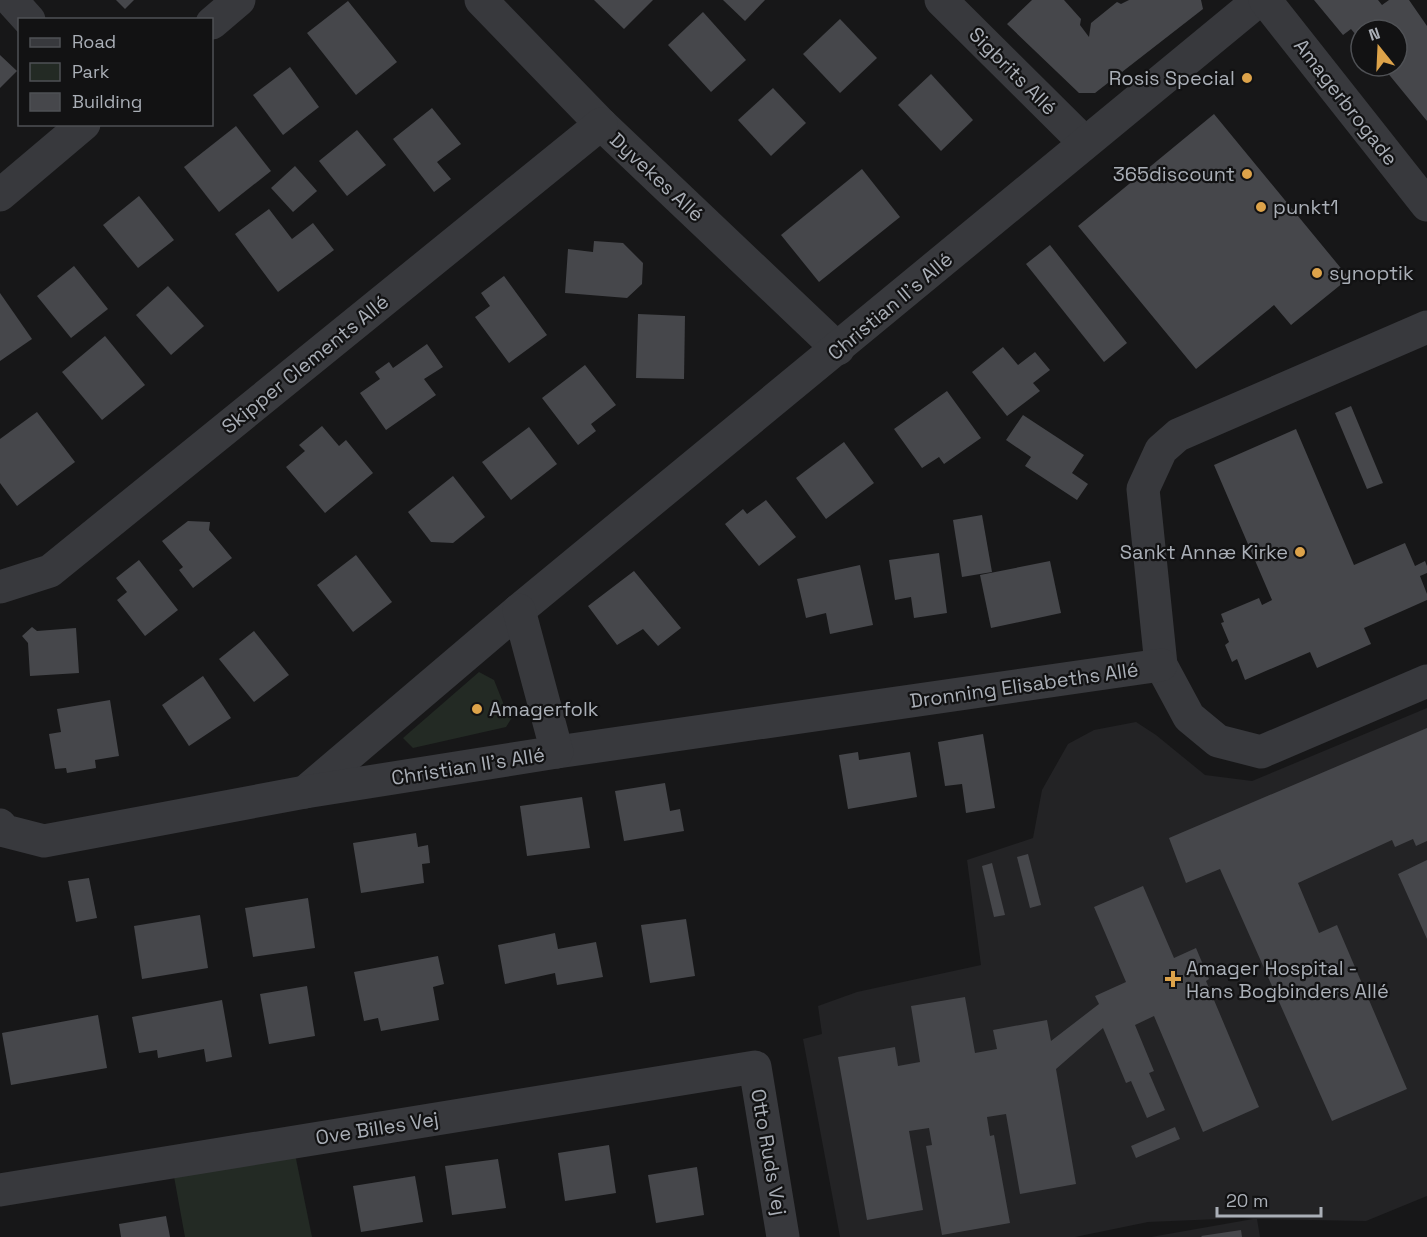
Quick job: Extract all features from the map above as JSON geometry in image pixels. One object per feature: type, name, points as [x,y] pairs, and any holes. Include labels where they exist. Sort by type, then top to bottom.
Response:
[{"type":"street","points":[[11,0],[27,18]]},
{"type":"street","points":[[213,22],[239,0]]},
{"type":"street","name":"Dyvekes Allé","points":[[481,0],[601,124],[838,349]]},
{"type":"street","name":"Sigbrits Allé","points":[[941,0],[1084,142]]},
{"type":"street","name":"Christian II's Allé","points":[[305,792],[519,610],[1259,0]]},
{"type":"street","name":"Amagerbrogade","points":[[1265,0],[1425,197]]},
{"type":"street","name":"Skipper Clements Allé","points":[[0,587],[50,571],[601,124]]},
{"type":"street","points":[[0,195],[82,126]]},
{"type":"street","name":"Dronning Elisabeths Allé","points":[[556,752],[1161,665],[1143,489],[1161,450],[1178,435],[1427,327]]},
{"type":"street","name":"Christian II's Allé","points":[[0,825],[5,831],[44,841],[305,792],[556,752],[519,610]]},
{"type":"street","points":[[1161,665],[1189,717],[1218,741],[1261,752],[1427,681]]},
{"type":"street","name":"Ove Billes Vej","points":[[0,1190],[755,1067]]},
{"type":"street","name":"Otto Ruds Vej","points":[[755,1067],[783,1237]]},
{"type":"shaded area","name":"Amager Hospital - Hans Bogbinders Allé","points":[[1427,708],[1427,1196],[1366,1221],[1257,1219],[1260,1237],[1151,1237],[1253,1219],[1242,1218],[1148,1222],[1075,1237],[840,1237],[803,1039],[822,1034],[818,1006],[857,992],[981,965],[967,860],[1033,838],[1042,790],[1068,744],[1094,730],[1136,722],[1156,735],[1205,775],[1252,781]]},
{"type":"green space","points":[[479,672],[494,680],[504,705],[513,716],[506,727],[413,748],[403,738]]},
{"type":"green space","points":[[295,1154],[312,1237],[185,1237],[173,1171]]},
{"type":"building","points":[[116,0],[134,0],[125,9]]},
{"type":"building","points":[[594,0],[653,0],[624,29]]},
{"type":"building","points":[[723,0],[765,0],[745,21]]},
{"type":"building","points":[[1032,0],[1064,0],[1081,19],[1080,25],[1089,37],[1091,23],[1117,2],[1121,4],[1129,0],[1201,0],[1203,9],[1095,93],[1079,93],[1007,24]]},
{"type":"building","points":[[1314,0],[1378,0],[1382,5],[1389,0],[1409,0],[1427,26],[1427,121],[1392,78],[1409,78],[1409,18],[1349,18],[1349,30],[1343,35]]},
{"type":"building","points":[[348,1],[397,62],[356,95],[307,33]]},
{"type":"building","points":[[703,12],[746,60],[711,92],[668,45]]},
{"type":"building","points":[[840,19],[877,58],[840,93],[803,54]]},
{"type":"building","points":[[0,55],[17,71],[0,88]]},
{"type":"building","points":[[290,67],[319,107],[283,135],[253,95]]},
{"type":"building","points":[[931,74],[973,120],[941,151],[898,105]]},
{"type":"building","points":[[773,88],[806,123],[771,156],[738,120]]},
{"type":"building","points":[[432,108],[461,144],[437,162],[451,179],[434,192],[393,139]]},
{"type":"building","points":[[1214,114],[1349,278],[1291,325],[1274,305],[1196,369],[1078,226]]},
{"type":"building","points":[[236,126],[271,171],[219,212],[184,167]]},
{"type":"building","points":[[357,130],[386,165],[347,196],[319,161]]},
{"type":"building","points":[[295,166],[317,191],[293,212],[271,188]]},
{"type":"building","points":[[862,169],[900,217],[819,282],[781,235]]},
{"type":"building","points":[[139,196],[174,240],[138,268],[103,225]]},
{"type":"building","points":[[269,209],[292,239],[313,223],[334,250],[278,292],[235,234]]},
{"type":"building","points":[[594,241],[623,243],[643,263],[642,284],[627,298],[565,293],[568,249],[593,252]]},
{"type":"building","points":[[1050,245],[1127,343],[1104,362],[1026,264]]},
{"type":"building","points":[[74,266],[108,309],[71,338],[37,296]]},
{"type":"building","points":[[504,276],[547,335],[509,363],[475,317],[490,306],[481,293]]},
{"type":"building","points":[[168,286],[204,326],[171,355],[136,315]]},
{"type":"building","points":[[0,293],[32,339],[0,361]]},
{"type":"building","points":[[638,314],[685,316],[684,379],[636,378]]},
{"type":"building","points":[[105,336],[145,385],[102,420],[62,372]]},
{"type":"building","points":[[427,344],[443,367],[424,379],[436,395],[386,430],[360,393],[380,379],[375,372],[389,362],[393,368]]},
{"type":"building","points":[[1003,347],[1018,365],[1035,352],[1050,370],[1033,383],[1040,391],[1007,416],[972,372]]},
{"type":"building","points":[[585,365],[616,405],[591,424],[596,431],[578,445],[542,398]]},
{"type":"building","points":[[947,391],[981,438],[944,464],[939,457],[922,468],[894,429]]},
{"type":"building","points":[[1351,406],[1383,483],[1367,489],[1335,413]]},
{"type":"building","points":[[37,412],[75,462],[17,506],[0,483],[0,439]]},
{"type":"building","points":[[1023,415],[1084,455],[1072,473],[1088,484],[1077,500],[1025,466],[1031,457],[1006,440]]},
{"type":"building","points":[[322,426],[339,446],[346,440],[373,473],[325,513],[286,467],[305,451],[299,445]]},
{"type":"building","points":[[529,427],[557,464],[511,500],[482,462]]},
{"type":"building","name":"Sankt Annæ Kirke","points":[[1296,429],[1354,565],[1405,543],[1415,566],[1425,561],[1427,566],[1427,573],[1420,576],[1427,600],[1364,628],[1371,644],[1317,668],[1310,652],[1245,680],[1237,659],[1232,662],[1225,645],[1229,642],[1221,623],[1224,622],[1221,614],[1259,598],[1262,605],[1272,600],[1214,465]]},
{"type":"building","points":[[844,442],[874,483],[826,519],[796,478]]},
{"type":"building","points":[[453,476],[485,517],[453,543],[431,542],[408,512]]},
{"type":"building","points":[[766,500],[796,537],[759,566],[725,524],[743,509],[747,514]]},
{"type":"building","points":[[982,515],[992,572],[962,577],[953,520]]},
{"type":"building","points":[[188,521],[210,522],[209,530],[232,558],[193,588],[179,570],[183,567],[162,541]]},
{"type":"building","points":[[939,553],[947,613],[914,618],[911,597],[895,600],[889,560]]},
{"type":"building","points":[[356,555],[392,602],[353,632],[317,585]]},
{"type":"building","points":[[139,560],[178,610],[145,636],[117,600],[127,592],[116,578]]},
{"type":"building","points":[[1050,561],[1061,613],[991,628],[980,575]]},
{"type":"building","points":[[860,565],[873,625],[830,634],[826,613],[806,618],[797,579]]},
{"type":"building","points":[[634,571],[681,628],[658,646],[643,629],[617,645],[588,606]]},
{"type":"building","points":[[32,627],[37,631],[76,628],[79,673],[30,676],[28,643],[22,636]]},
{"type":"building","points":[[254,631],[289,675],[254,702],[219,659]]},
{"type":"building","points":[[203,676],[231,718],[189,746],[162,705]]},
{"type":"building","points":[[110,700],[119,756],[95,760],[96,768],[67,773],[66,768],[55,769],[49,734],[61,732],[57,709]]},
{"type":"building","points":[[1427,728],[1427,841],[1416,846],[1413,839],[1395,847],[1392,840],[1298,883],[1319,933],[1337,925],[1407,1089],[1332,1121],[1220,869],[1186,883],[1169,838]]},
{"type":"building","points":[[983,734],[995,808],[966,813],[962,784],[945,786],[938,742]]},
{"type":"building","points":[[858,752],[859,760],[910,752],[917,797],[848,809],[839,755]]},
{"type":"building","points":[[665,783],[670,811],[680,809],[684,831],[624,841],[615,791]]},
{"type":"building","points":[[582,797],[590,848],[527,856],[520,806]]},
{"type":"building","points":[[416,833],[418,847],[428,845],[430,863],[422,864],[424,883],[361,893],[353,843]]},
{"type":"building","points":[[1028,854],[1041,905],[1030,908],[1017,857]]},
{"type":"building","points":[[1427,860],[1427,939],[1398,874]]},
{"type":"building","points":[[992,863],[1005,915],[994,917],[982,866]]},
{"type":"building","points":[[89,878],[97,918],[76,922],[68,881]]},
{"type":"building","points":[[1143,886],[1174,958],[1196,948],[1209,979],[1206,981],[1259,1107],[1203,1132],[1154,1016],[1135,1025],[1154,1071],[1149,1073],[1165,1110],[1147,1118],[1131,1081],[1126,1083],[1103,1028],[1056,1069],[1076,1184],[1020,1194],[1006,1114],[987,1117],[990,1136],[994,1135],[1010,1223],[942,1235],[926,1146],[932,1145],[929,1128],[909,1131],[923,1210],[867,1220],[838,1057],[895,1047],[898,1066],[920,1062],[911,1006],[965,997],[975,1053],[997,1049],[993,1030],[1047,1020],[1051,1041],[1099,1004],[1095,996],[1126,982],[1094,907]]},
{"type":"building","points":[[308,898],[315,948],[253,957],[245,908]]},
{"type":"building","points":[[200,915],[208,968],[142,979],[134,926]]},
{"type":"building","points":[[686,919],[695,976],[650,983],[641,925]]},
{"type":"building","points":[[555,933],[558,949],[596,942],[603,977],[557,985],[555,973],[505,984],[498,945]]},
{"type":"building","points":[[438,956],[444,984],[433,987],[439,1020],[381,1031],[378,1018],[364,1021],[354,972]]},
{"type":"building","points":[[307,986],[315,1036],[269,1044],[260,994]]},
{"type":"building","points":[[222,1000],[232,1057],[206,1062],[204,1049],[158,1058],[157,1050],[139,1053],[132,1017]]},
{"type":"building","points":[[98,1015],[107,1068],[11,1085],[2,1033]]},
{"type":"building","points":[[1175,1127],[1180,1139],[1136,1158],[1131,1146]]},
{"type":"building","points":[[609,1145],[616,1193],[565,1201],[558,1153]]},
{"type":"building","points":[[498,1159],[506,1208],[452,1215],[445,1166]]},
{"type":"building","points":[[697,1167],[704,1215],[656,1223],[648,1175]]},
{"type":"building","points":[[415,1176],[423,1222],[361,1232],[353,1186]]},
{"type":"building","points":[[166,1216],[170,1237],[121,1237],[119,1224]]},
{"type":"building","points":[[1241,1230],[1242,1237],[1201,1236]]},
{"type":"place","name":"Rosis Special","points":[[1247,78]]},
{"type":"place","name":"365discount","points":[[1247,174]]},
{"type":"place","name":"punkt1","points":[[1261,207]]},
{"type":"place","name":"synoptik","points":[[1317,273]]},
{"type":"place","name":"Sankt Annæ Kirke","points":[[1300,552]]},
{"type":"place","name":"Amagerfolk","points":[[477,709]]},
{"type":"place","name":"Amager Hospital - Hans Bogbinders Allé","points":[[1173,979]]}]
